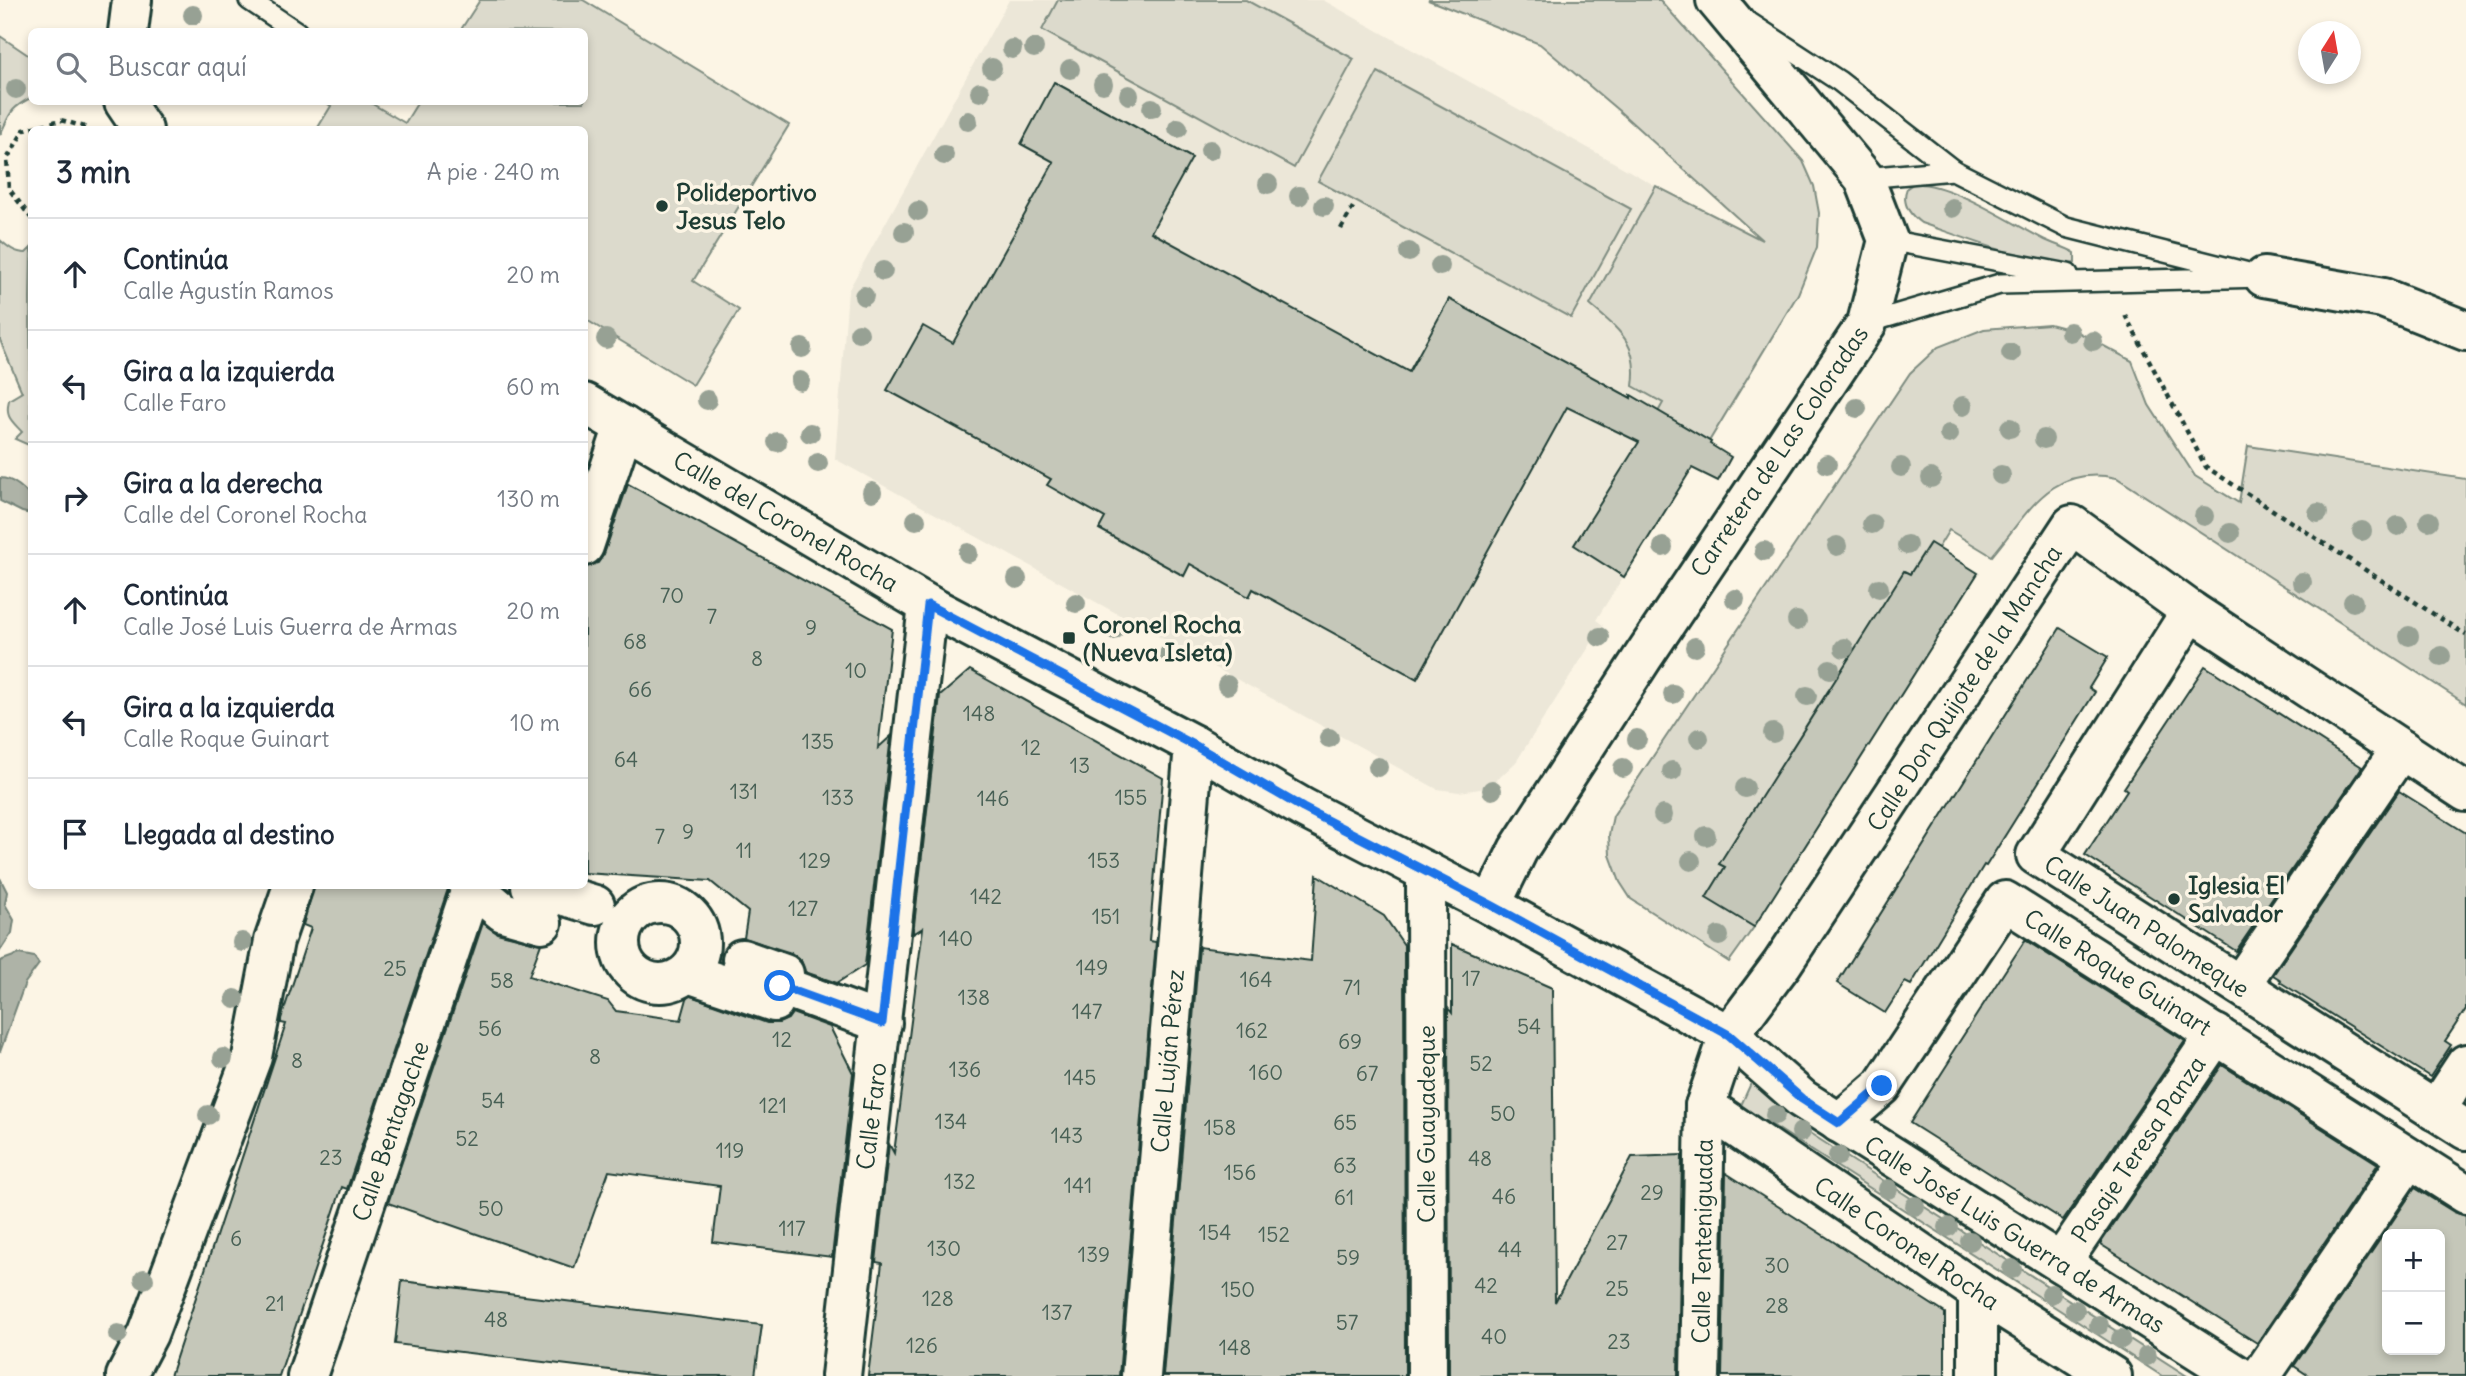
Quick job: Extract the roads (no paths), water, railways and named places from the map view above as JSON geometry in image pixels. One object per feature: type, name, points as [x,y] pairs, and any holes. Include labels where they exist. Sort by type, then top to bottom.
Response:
[{"type":"street","points":[[128,28],[131,0]]},
{"type":"street","points":[[1717,1],[1864,178],[1888,240]]},
{"type":"street","points":[[118,126],[121,105]]},
{"type":"street","points":[[124,105],[141,126]]},
{"type":"street","name":"Carretera de Las Coloradas","points":[[1491,905],[1518,850],[1635,668],[1867,323],[1888,240]]},
{"type":"street","points":[[2264,277],[2383,298],[2466,331]]},
{"type":"street","name":"Calle del Coronel Rocha","points":[[588,405],[928,605],[1194,745],[1303,808],[1491,905],[1729,1035]]},
{"type":"street","points":[[588,534],[624,426]]},
{"type":"street","name":"Calle Don Quijote de la Mancha","points":[[1729,1035],[1782,964],[2072,525],[2191,611],[2466,792]]},
{"type":"street","name":"Calle Faro","points":[[841,1376],[928,605]]},
{"type":"street","name":"Calle Juan Palomeque","points":[[2191,611],[2036,855],[2451,1120]]},
{"type":"street","name":"Calle Luján Pérez","points":[[1141,1376],[1194,745]]},
{"type":"street","points":[[2240,985],[2401,749]]},
{"type":"street","name":"Calle Guayadeque","points":[[1426,872],[1427,1376]]},
{"type":"street","points":[[126,1376],[148,1334],[252,1057],[274,941],[292,889]]},
{"type":"street","points":[[495,889],[503,912],[542,923]]},
{"type":"street","name":"Calle Bentagache","points":[[307,1376],[495,889]]},
{"type":"street","points":[[499,889],[602,918],[648,905],[672,905],[683,910],[697,928],[700,940],[697,966]]},
{"type":"street","name":"Calle Roque Guinart","points":[[1839,1123],[1882,1086],[2005,901],[2466,1194]]},
{"type":"street","points":[[602,918],[619,941],[627,967],[635,976],[647,982],[661,984],[674,981],[685,975],[694,965],[754,973],[882,1023]]},
{"type":"street","name":"Pasaje Teresa Panza","points":[[2061,1263],[2216,1034]]},
{"type":"street","name":"Calle Tenteniguada","points":[[1700,1376],[1704,1106],[1729,1035]]},
{"type":"street","name":"Calle José Luis Guerra de Armas","points":[[1729,1035],[1802,1099],[2239,1376]]},
{"type":"street","points":[[2451,1120],[2466,1064]]},
{"type":"street","name":"Calle Coronel Rocha","points":[[1704,1106],[1978,1292],[2112,1376]]},
{"type":"street","points":[[2261,1376],[2409,1158]]},
{"type":"street","points":[[1978,1292],[1978,1376]]},
{"type":"lane","points":[[249,0],[291,28]]},
{"type":"lane","points":[[1717,1],[1839,81],[1953,170],[2066,227],[2264,277]]},
{"type":"lane","points":[[1864,178],[1953,170]]},
{"type":"lane","points":[[1888,240],[2107,281]]},
{"type":"lane","points":[[1867,323],[2000,284],[2264,277]]},
{"type":"place","name":"Polideportivo Jesus Telo","points":[[662,206]]},
{"type":"place","name":"Coronel Rocha (Nueva Isleta)","points":[[1069,638]]},
{"type":"place","name":"Iglesia El Salvador","points":[[2174,899]]}]
